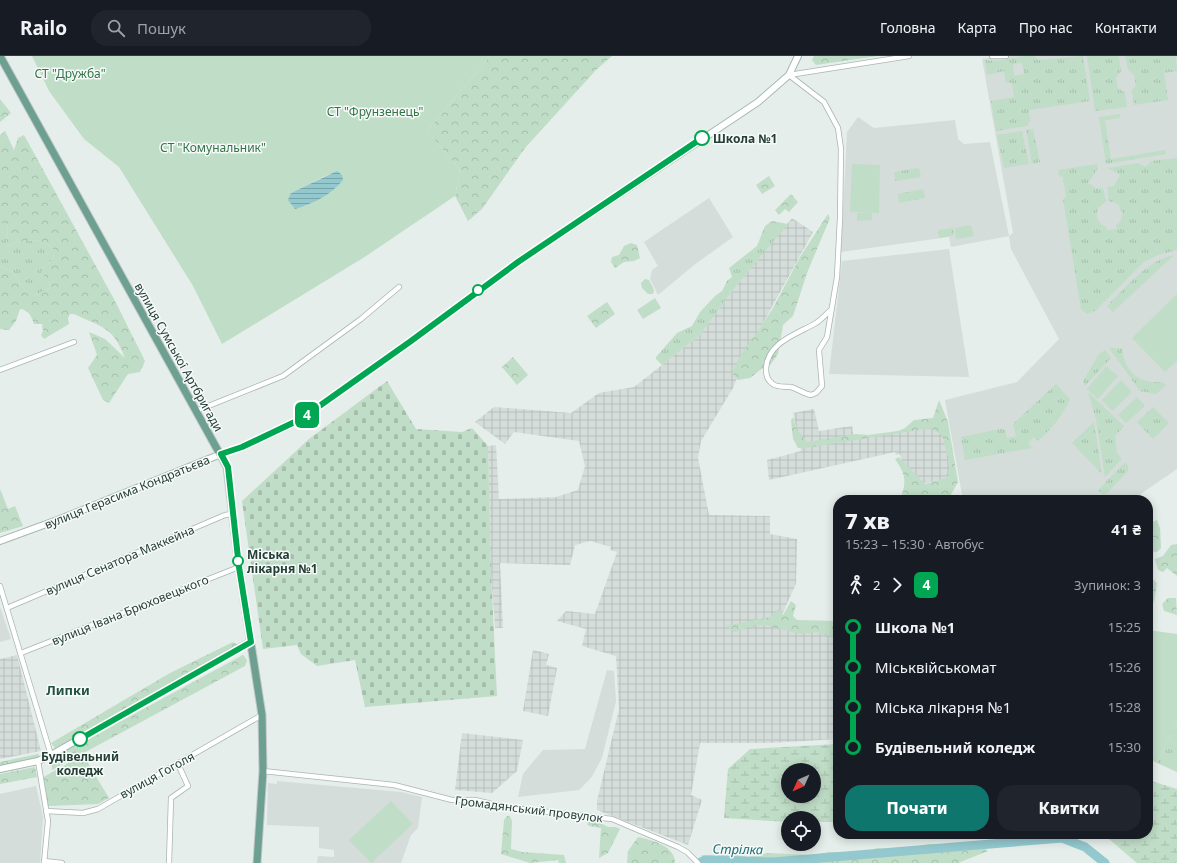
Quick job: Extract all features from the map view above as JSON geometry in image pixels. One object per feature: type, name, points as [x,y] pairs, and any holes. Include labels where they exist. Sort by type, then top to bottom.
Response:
[{"type":"main road","name":"вулиця Сумської Артбригади","points":[[0,56],[228,467],[239,567],[262,715],[263,771],[257,863]]},
{"type":"main road","name":"вулиця Герасима Кондратьєва","points":[[0,540],[67,516],[242,447],[301,419],[411,341],[518,262],[758,102],[789,75],[798,56]]},
{"type":"main road","points":[[0,769],[38,761],[51,755],[251,642]]},
{"type":"street","points":[[789,75],[909,56]]},
{"type":"street","points":[[992,56],[1006,56]]},
{"type":"street","points":[[789,75],[824,102],[838,128],[841,149],[837,277],[832,309],[827,337],[819,350],[823,381],[819,390],[811,395],[791,387],[772,384],[766,376],[766,366],[769,357],[777,346],[785,339],[818,322],[832,309]]},
{"type":"street","points":[[196,411],[283,376],[361,319],[399,287]]},
{"type":"street","points":[[0,370],[74,342]]},
{"type":"street","name":"вулиця Сенатора Маккейна","points":[[7,608],[218,518],[232,514]]},
{"type":"street","name":"вулиця Івана Брюховецького","points":[[21,653],[239,567]]},
{"type":"street","points":[[0,586],[51,755]]},
{"type":"street","name":"вулиця Гоголя","points":[[46,811],[83,813],[98,809],[262,715]]},
{"type":"street","points":[[38,761],[48,821],[44,862],[62,863]]},
{"type":"street","points":[[169,863],[171,798],[188,786],[178,764]]},
{"type":"street","name":"Громадянський провулок","points":[[263,771],[394,785],[452,800],[475,800],[504,808],[612,819],[678,847],[693,857],[698,863]]},
{"type":"shaded area","points":[[998,56],[1177,56],[1177,469],[1139,495],[962,495],[945,400],[1017,382],[1059,339],[1011,249],[1009,236],[1013,233],[982,59]]},
{"type":"shaded area","points":[[858,117],[874,128],[955,120],[958,139],[964,144],[990,142],[1009,236],[951,247],[949,237],[841,252],[847,132]]},
{"type":"shaded area","points":[[709,198],[733,237],[694,265],[658,295],[650,279],[652,270],[658,266],[644,242]]},
{"type":"shaded area","points":[[792,218],[813,232],[751,345],[733,388],[701,441],[698,458],[709,515],[770,516],[770,534],[797,539],[796,584],[780,619],[833,624],[833,739],[770,743],[700,743],[691,795],[702,800],[688,845],[597,810],[597,801],[619,709],[616,656],[582,646],[586,629],[557,621],[566,611],[595,614],[617,552],[610,550],[611,547],[590,541],[575,545],[570,565],[500,563],[503,628],[495,628],[491,573],[488,446],[496,445],[499,499],[556,497],[578,490],[585,466],[579,441],[514,432],[505,444],[475,422],[494,407],[571,413],[599,393],[634,387],[700,335],[737,285]]},
{"type":"shaded area","points":[[949,249],[969,377],[829,374],[842,261]]},
{"type":"shaded area","points":[[814,409],[819,431],[852,426],[854,440],[934,426],[943,431],[953,477],[922,484],[903,465],[900,454],[896,455],[895,452],[769,480],[767,460],[801,451],[793,413]]},
{"type":"shaded area","points":[[0,607],[11,639],[0,642]]},
{"type":"shaded area","points":[[533,650],[549,654],[546,665],[557,668],[548,716],[523,711]]},
{"type":"shaded area","points":[[17,655],[41,751],[0,759],[0,659]]},
{"type":"shaded area","points":[[607,670],[614,671],[616,701],[602,758],[591,778],[579,790],[518,797],[523,774],[543,750],[585,749]]},
{"type":"shaded area","points":[[462,733],[523,740],[517,771],[492,793],[455,790]]},
{"type":"shaded area","points":[[277,781],[401,792],[422,797],[418,828],[411,835],[401,863],[317,863],[318,856],[334,857],[334,850],[319,848],[319,827],[267,825],[268,783],[277,784]]},
{"type":"shaded area","points":[[36,786],[43,817],[40,863],[0,863],[0,794]]},
{"type":"green space","points":[[32,56],[490,56],[427,131],[460,170],[455,196],[363,258],[222,344],[193,286],[119,167],[84,139],[49,91]],"holes":[[[331,173],[288,200],[290,194]]]},
{"type":"green space","points":[[490,56],[612,56],[596,70],[525,148],[482,209],[468,221],[455,196],[460,170],[427,131]]},
{"type":"green space","points":[[814,56],[878,56],[816,65],[812,60]]},
{"type":"green space","points":[[1025,56],[1034,56],[1038,60],[1083,56],[1090,101],[1029,110],[1030,121],[1027,126],[996,131],[991,101],[1014,97],[1012,83],[1006,83],[1004,71],[987,75],[985,60],[995,61]],"holes":[[[1022,63],[1024,74],[1014,76],[1013,64]]]},
{"type":"green space","points":[[1087,56],[1119,56],[1121,71],[1116,78],[1118,88],[1125,93],[1127,107],[1095,111]]},
{"type":"green space","points":[[1125,56],[1176,56],[1177,71],[1164,73],[1168,100],[1134,105],[1132,91],[1136,85],[1134,75],[1128,70]]},
{"type":"green space","points":[[0,99],[11,113],[0,122]]},
{"type":"green space","points":[[1120,114],[1120,118],[1105,120],[1111,159],[1165,150],[1166,154],[1106,164],[1099,117]]},
{"type":"green space","points":[[1033,129],[1040,162],[1032,164],[1026,130]]},
{"type":"green space","points":[[5,131],[14,150],[18,138],[24,135],[115,301],[145,361],[140,372],[128,374],[109,403],[103,400],[88,368],[97,355],[89,332],[105,339],[125,358],[116,339],[111,333],[99,325],[74,314],[70,314],[68,318],[69,324],[44,339],[41,335],[43,331],[42,324],[34,324],[28,312],[20,309],[16,321],[9,330],[0,329],[0,266],[13,272],[29,296],[35,296],[49,288],[50,280],[41,273],[42,268],[51,261],[54,256],[54,250],[37,241],[25,241],[6,247],[8,229],[7,222],[0,220],[0,135]]},
{"type":"green space","points":[[1022,131],[1029,164],[1004,168],[997,135]]},
{"type":"green space","points":[[1177,158],[1177,250],[1158,255],[1144,262],[1095,311],[1087,314],[1081,309],[1063,199],[1066,197],[1063,177],[1059,176],[1058,170],[1097,164],[1098,168],[1088,183],[1096,188],[1103,188],[1106,201],[1098,208],[1097,217],[1099,222],[1106,227],[1107,230],[1117,229],[1116,225],[1120,222],[1123,214],[1118,204],[1109,201],[1107,187],[1114,186],[1120,175],[1108,168],[1138,163],[1143,166],[1147,166],[1151,161]]},
{"type":"green space","points":[[852,164],[880,165],[879,213],[850,212]]},
{"type":"green space","points":[[919,168],[921,177],[895,181],[894,172]]},
{"type":"green space","points":[[769,176],[775,186],[762,194],[756,185]]},
{"type":"green space","points":[[923,189],[925,198],[899,203],[898,194]]},
{"type":"green space","points":[[791,194],[798,202],[789,212],[785,209],[779,215],[775,210]]},
{"type":"green space","points":[[857,213],[872,213],[872,220],[857,221]]},
{"type":"green space","points":[[828,214],[830,218],[807,273],[793,316],[783,325],[778,354],[771,364],[750,378],[738,380],[732,373],[741,354],[773,308],[800,257]]},
{"type":"green space","points":[[0,220],[7,222],[8,229],[6,247],[25,241],[37,241],[54,250],[54,256],[52,259],[42,268],[50,280],[49,288],[35,296],[29,296],[13,272],[0,266]]},
{"type":"green space","points":[[772,221],[788,224],[737,285],[700,335],[662,365],[656,357],[677,333],[692,326],[700,312],[715,296],[722,291],[727,281],[732,277],[729,268],[757,246],[765,226]]},
{"type":"green space","points":[[971,225],[974,236],[956,239],[955,228]]},
{"type":"green space","points":[[953,228],[954,235],[939,238],[938,230]]},
{"type":"green space","points":[[631,243],[637,245],[640,258],[634,261],[624,262],[615,268],[611,262],[612,257],[619,255],[624,246]]},
{"type":"green space","points":[[1174,255],[1113,312],[1107,306],[1146,269],[1164,258]]},
{"type":"green space","points":[[645,279],[649,280],[654,290],[653,294],[648,294],[642,288],[641,283]]},
{"type":"green space","points":[[1177,294],[1177,361],[1165,372],[1132,338]]},
{"type":"green space","points":[[655,298],[661,308],[643,319],[637,310]]},
{"type":"green space","points":[[607,302],[615,314],[596,328],[587,316]]},
{"type":"green space","points":[[1109,348],[1122,348],[1123,356],[1129,369],[1139,378],[1146,381],[1162,382],[1166,385],[1156,394],[1140,391]]},
{"type":"green space","points":[[1105,350],[1111,358],[1085,386],[1083,381],[1099,354]]},
{"type":"green space","points":[[513,357],[528,375],[517,385],[502,367]]},
{"type":"green space","points":[[1106,366],[1118,376],[1098,399],[1087,389]]},
{"type":"green space","points":[[1121,380],[1132,392],[1112,411],[1102,400]]},
{"type":"green space","points":[[387,381],[416,429],[462,432],[472,428],[488,446],[491,573],[497,696],[365,707],[355,660],[317,666],[301,654],[297,645],[263,649],[242,501],[309,439]]},
{"type":"green space","points":[[1056,384],[1070,399],[1060,417],[1048,431],[1038,441],[1034,437],[1028,443],[1032,448],[965,460],[961,437],[1000,429],[1005,429],[1007,438],[1016,436],[1013,424]]},
{"type":"green space","points":[[1088,392],[1124,426],[1115,436],[1117,453],[1122,459],[1105,477],[1096,419]]},
{"type":"green space","points":[[1137,397],[1145,406],[1126,423],[1118,415]]},
{"type":"green space","points":[[939,400],[948,422],[958,482],[951,495],[902,495],[904,477],[895,459],[899,457],[925,484],[946,478],[950,467],[942,435],[930,428],[798,448],[793,439],[791,420],[793,417],[796,428],[807,442],[856,434],[868,435],[898,431],[905,428],[914,420],[933,418]]},
{"type":"green space","points":[[1153,407],[1169,423],[1153,439],[1137,422]]},
{"type":"green space","points":[[1094,422],[1102,474],[1072,443]]},
{"type":"green space","points":[[1125,462],[1128,466],[1128,471],[1106,494],[1102,494],[1098,490]]},
{"type":"green space","points":[[0,489],[8,509],[15,506],[23,526],[0,533]]},
{"type":"green space","points":[[1157,520],[1160,528],[1161,548],[1157,552],[1153,552],[1153,522]]},
{"type":"green space","points":[[1177,544],[1177,576],[1167,568],[1163,572],[1158,570],[1155,559],[1163,556],[1171,545]]},
{"type":"green space","points":[[1153,579],[1157,583],[1153,602]]},
{"type":"green space","points":[[1168,598],[1176,598],[1177,615],[1164,611],[1162,604]]},
{"type":"green space","points":[[791,601],[796,605],[793,616],[797,620],[833,621],[833,636],[829,636],[816,632],[800,634],[766,625],[749,627],[735,632],[726,626],[770,617],[779,609],[783,615]]},
{"type":"green space","points":[[1153,631],[1177,634],[1177,720],[1157,763],[1153,761]]},
{"type":"green space","points":[[233,642],[238,645],[238,647],[55,748],[51,743],[170,673]]},
{"type":"green space","points":[[243,655],[247,660],[245,666],[52,770],[51,759]]},
{"type":"green space","points":[[1177,720],[1177,772],[1157,763]]},
{"type":"green space","points":[[833,744],[833,822],[821,822],[821,811],[781,811],[781,822],[724,818],[728,769],[750,749]]},
{"type":"green space","points":[[38,754],[39,758],[0,766],[0,762]]},
{"type":"green space","points":[[83,755],[109,798],[98,804],[48,806],[42,778]]},
{"type":"green space","points":[[35,767],[37,777],[0,784],[0,774]]},
{"type":"green space","points":[[1153,782],[1177,789],[1177,863],[1137,863],[1109,839],[1153,839]]},
{"type":"green space","points":[[391,801],[413,824],[371,863],[349,840]]},
{"type":"green space","points":[[507,816],[510,816],[512,821],[511,849],[522,852],[564,855],[566,863],[559,863],[558,860],[530,863],[501,854],[504,820]]},
{"type":"green space","points":[[595,820],[608,827],[616,827],[620,829],[608,853],[599,858],[601,828],[589,826],[587,824],[589,821]]},
{"type":"green space","points":[[638,837],[656,842],[667,848],[674,857],[675,863],[627,863],[628,851]]},
{"type":"green space","points":[[928,844],[982,847],[988,851],[958,863],[703,863],[700,861],[702,855],[717,856],[727,853],[748,857],[768,853],[810,855],[830,852],[850,852],[861,855],[877,848],[903,849]]},
{"type":"water","points":[[337,171],[342,175],[343,180],[322,198],[295,209],[288,200],[290,194],[295,191]]},
{"type":"waterway","name":"Стрілка","points":[[699,863],[705,860],[773,862],[1050,839]]},
{"type":"waterway","name":"Стрілка","points":[[1065,839],[1085,847],[1105,863]]},
{"type":"bus line","name":"4","points":[[80,739],[251,642],[232,514],[228,467],[221,454],[242,447],[290,426],[301,419],[411,341],[518,262],[702,138]]},
{"type":"place","name":"Школа №1","points":[[702,138]]},
{"type":"place","name":"Міська лікарня №1","points":[[238,561]]},
{"type":"place","name":"Будівельний коледж","points":[[80,739]]},
{"type":"district","name":"Липки","points":[[68,690]]},
{"type":"park label","name":"СТ \"Дружба\"","points":[[70,73]]},
{"type":"park label","name":"СТ \"Фрунзенець\"","points":[[375,111]]},
{"type":"park label","name":"СТ \"Комунальник\"","points":[[213,147]]}]
